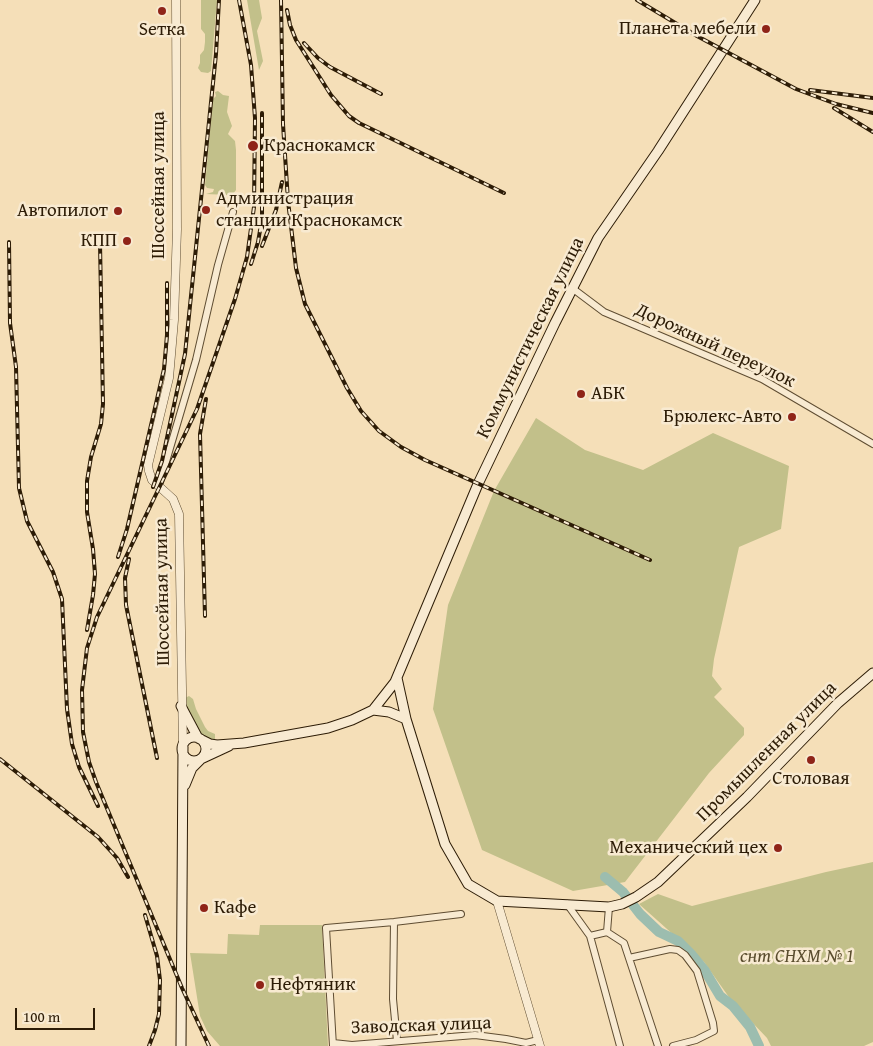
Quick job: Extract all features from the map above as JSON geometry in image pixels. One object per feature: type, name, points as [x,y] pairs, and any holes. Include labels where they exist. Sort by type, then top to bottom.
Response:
[{"type":"main road","name":"Коммунистическая улица","points":[[373,710],[397,678],[478,484],[572,288],[604,227],[658,151],[755,0]]},
{"type":"main road","name":"Промышленная улица","points":[[406,719],[445,844],[468,884],[497,901],[609,907],[622,904],[636,897],[670,871],[747,797],[838,703],[873,673]]},
{"type":"main road","points":[[397,678],[406,719]]},
{"type":"main road","points":[[394,692],[400,696],[402,705],[398,710],[389,712],[382,705],[385,696],[394,692]]},
{"type":"main road","points":[[181,706],[206,749],[205,754],[192,768],[183,790]]},
{"type":"main road","points":[[233,745],[194,761],[189,760],[185,756],[183,747],[188,739],[198,738],[210,744],[233,745],[328,728],[373,710],[389,712],[406,719]]},
{"type":"main road","name":"Шоссейная улица","points":[[181,1046],[183,747]]},
{"type":"street","name":"Шоссейная улица","points":[[176,0],[177,229],[174,320],[170,370],[148,466],[150,476],[155,483],[173,499],[178,514],[183,747]]},
{"type":"street","points":[[160,482],[196,360],[218,265],[233,212]]},
{"type":"street","name":"Дорожный переулок","points":[[572,288],[604,312],[762,379],[873,444]]},
{"type":"street","points":[[497,901],[539,1043]]},
{"type":"street","points":[[567,904],[590,936],[620,1046]]},
{"type":"street","points":[[607,932],[609,907]]},
{"type":"street","points":[[333,1044],[326,928],[461,914]]},
{"type":"street","points":[[394,922],[393,999],[397,1041]]},
{"type":"street","points":[[590,936],[607,932],[624,943],[658,1046]]},
{"type":"street","points":[[629,958],[670,949],[678,950],[685,955],[697,971],[714,1031],[696,1040],[673,1046]]},
{"type":"street","name":"Заводская улица","points":[[333,1044],[352,1045],[475,1035],[506,1038],[526,1043],[539,1043]]},
{"type":"green space","points":[[201,0],[217,0],[211,71],[208,73],[201,72],[198,68],[205,42],[205,34],[201,29]]},
{"type":"green space","points":[[247,0],[259,0],[262,18],[257,31],[263,61],[259,70]]},
{"type":"green space","points":[[218,91],[223,95],[229,96],[227,112],[232,126],[228,134],[235,141],[236,150],[236,190],[233,194],[228,195],[206,194],[213,192],[214,189],[207,188],[205,185],[213,99],[216,96],[215,92]]},
{"type":"green space","points":[[536,418],[585,450],[643,470],[713,433],[789,466],[781,529],[739,547],[714,659],[712,676],[722,689],[714,697],[744,728],[744,735],[709,773],[625,882],[573,891],[482,850],[433,709],[448,605],[494,491]]},
{"type":"green space","points":[[189,696],[193,699],[205,727],[208,731],[215,734],[215,739],[211,741],[202,737],[186,712],[185,698]]},
{"type":"green space","name":"снт СНХМ № 1","points":[[873,862],[873,1042],[864,1046],[771,1046],[767,1038],[731,1000],[704,962],[639,904],[658,894],[692,906]]},
{"type":"green space","name":"Нефтяник","points":[[260,925],[322,925],[328,1046],[220,1046],[207,1031],[200,1016],[190,953],[227,954],[228,934],[259,935]]},
{"type":"waterway","points":[[605,877],[623,892],[640,914],[659,932],[678,941],[691,954],[705,971],[720,996],[733,1006],[750,1027],[759,1046]]},
{"type":"railway","points":[[153,487],[162,461],[185,354],[216,54],[219,0]]},
{"type":"railway","points":[[209,1046],[182,988],[96,782],[89,762],[83,732],[82,690],[87,648],[97,617],[197,409],[235,299],[247,257],[254,207],[255,118],[251,65],[239,0]]},
{"type":"railway","points":[[281,0],[283,124],[288,201],[296,268],[305,304],[347,388],[361,411],[379,431],[401,447],[425,460],[650,560]]},
{"type":"railway","points":[[637,0],[697,36],[796,89],[836,104],[873,113]]},
{"type":"railway","points":[[287,10],[296,40],[331,95],[349,116],[359,123],[504,193]]},
{"type":"railway","points":[[304,43],[318,58],[330,67],[381,94]]},
{"type":"railway","points":[[810,90],[873,98]]},
{"type":"railway","points":[[834,108],[873,132]]},
{"type":"railway","points":[[251,264],[258,242],[262,219],[262,113]]},
{"type":"railway","points":[[262,246],[276,210],[282,182]]},
{"type":"railway","points":[[9,242],[10,323],[16,367],[19,488],[27,521],[53,572],[62,599],[67,709],[72,744],[79,767],[98,806]]},
{"type":"railway","points":[[87,630],[95,574],[87,512],[87,481],[91,457],[101,424],[103,404],[100,243]]},
{"type":"railway","points":[[118,557],[127,529],[164,369],[167,335],[167,283]]},
{"type":"railway","points":[[205,616],[200,434],[206,399]]},
{"type":"railway","points":[[129,559],[125,578],[126,605],[157,758]]},
{"type":"railway","points":[[0,759],[98,837],[117,858],[128,877]]},
{"type":"railway","points":[[145,915],[157,956],[160,980],[159,1014],[149,1046]]},
{"type":"place","name":"Sетка","points":[[162,11]]},
{"type":"place","name":"Планета мебели","points":[[766,29]]},
{"type":"place","name":"Краснокамск","points":[[253,146]]},
{"type":"place","name":"Администрация станции Краснокамск","points":[[206,210]]},
{"type":"place","name":"Автопилот","points":[[118,211]]},
{"type":"place","name":"КПП","points":[[127,241]]},
{"type":"place","name":"АБК","points":[[581,394]]},
{"type":"place","name":"Брюлекс-Авто","points":[[792,417]]},
{"type":"place","name":"Столовая","points":[[811,760]]},
{"type":"place","name":"Механический цех","points":[[778,848]]},
{"type":"place","name":"Кафе","points":[[204,908]]},
{"type":"place","name":"Нефтяник","points":[[260,985]]}]
